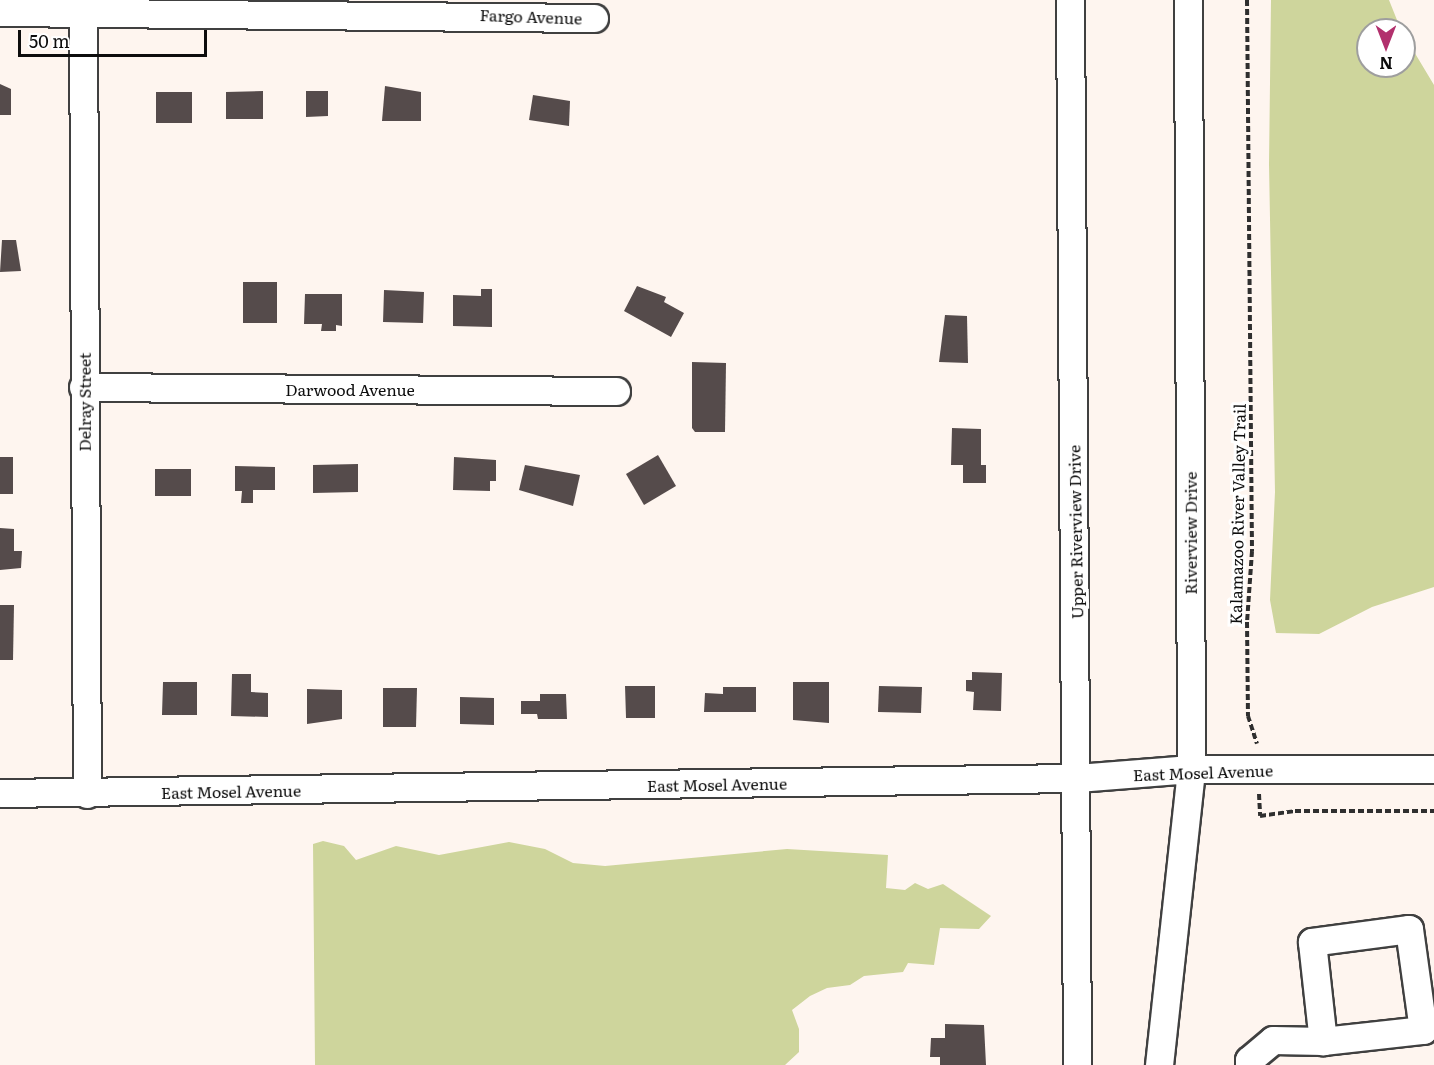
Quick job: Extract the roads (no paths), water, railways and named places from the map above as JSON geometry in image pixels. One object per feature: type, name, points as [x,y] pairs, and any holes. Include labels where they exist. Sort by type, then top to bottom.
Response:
[{"type":"street","name":"Upper Riverview Drive","points":[[1070,0],[1077,778],[1077,1065]]},
{"type":"street","name":"Riverview Drive","points":[[1159,1065],[1191,769],[1188,0]]},
{"type":"street","name":"Fargo Avenue","points":[[0,12],[83,11],[594,18]]},
{"type":"street","name":"Delray Street","points":[[83,11],[83,387],[87,794]]},
{"type":"street","name":"Darwood Avenue","points":[[83,387],[616,391]]},
{"type":"street","name":"East Mosel Avenue","points":[[0,793],[87,794],[1077,778],[1191,769],[1434,769]]},
{"type":"street","points":[[1249,1065],[1249,1060],[1273,1040],[1323,1041],[1423,1030],[1409,928],[1312,942],[1323,1041]]}]
